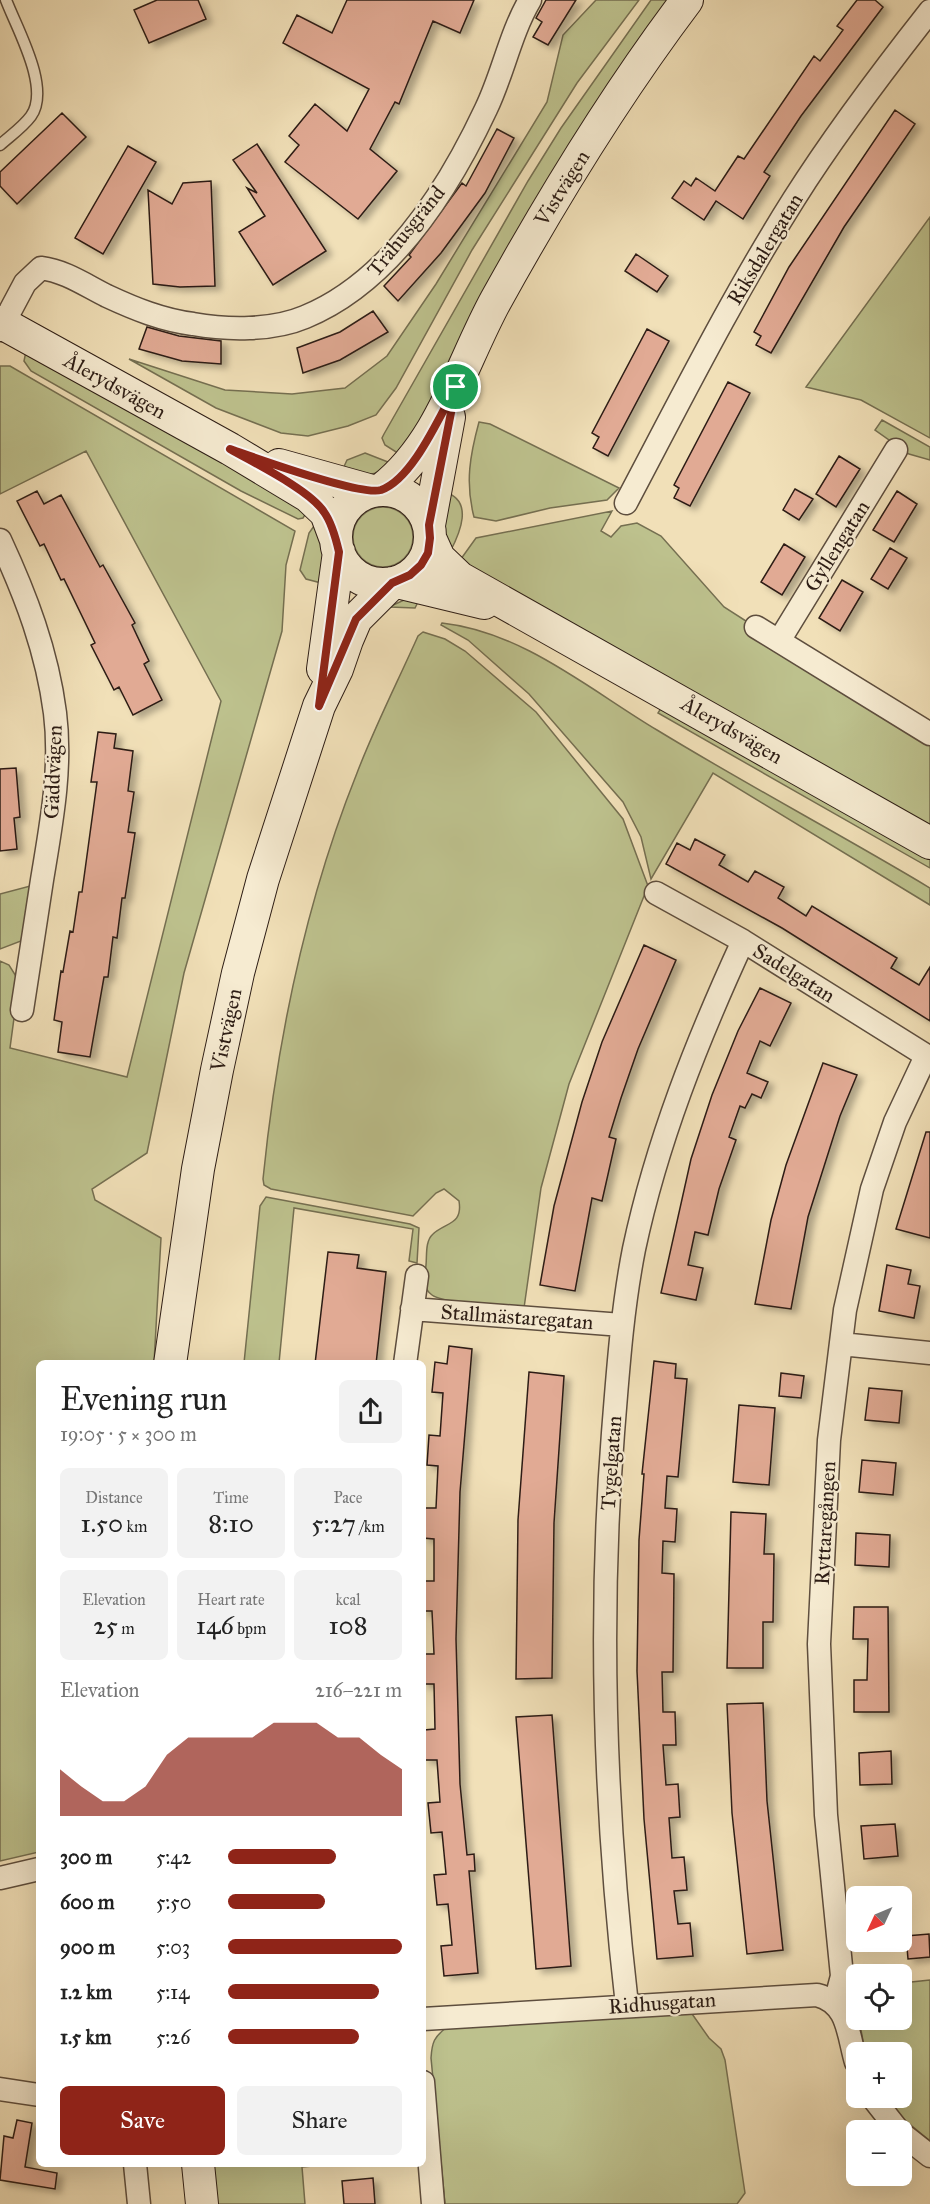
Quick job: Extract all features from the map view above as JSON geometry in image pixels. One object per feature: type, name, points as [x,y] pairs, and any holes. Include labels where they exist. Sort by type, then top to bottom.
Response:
[{"type":"main road","name":"Vistvägen","points":[[377,490],[408,468],[417,456],[456,387],[495,302],[534,232],[627,86],[687,0]]},
{"type":"main road","name":"Ålerydsvägen","points":[[1,325],[230,449],[314,501],[326,513],[338,546]]},
{"type":"main road","name":"Vistvägen","points":[[430,532],[456,387]]},
{"type":"main road","name":"Ålerydsvägen","points":[[230,449],[377,490]]},
{"type":"main road","points":[[377,490],[398,492],[412,499],[423,510],[430,532],[428,553],[421,565],[410,575],[394,582],[379,583],[360,577],[345,564],[338,546],[338,524],[345,509],[357,498],[377,490]]},
{"type":"main road","name":"Ålerydsvägen","points":[[430,532],[439,558],[460,578],[930,843]]},
{"type":"main road","name":"Vistvägen","points":[[319,706],[338,546]]},
{"type":"main road","name":"Ålerydsvägen","points":[[394,582],[533,618]]},
{"type":"main road","name":"Vistvägen","points":[[171,1360],[198,1169],[238,973],[283,812],[319,706],[356,619],[394,582]]},
{"type":"main road","points":[[198,2167],[202,2204]]},
{"type":"street","name":"Trähusgränd","points":[[1,325],[25,283],[41,268],[58,270],[142,312],[194,325],[222,328],[267,326],[303,318],[330,305],[360,286],[381,266],[425,213],[442,188],[487,108],[530,0]]},
{"type":"street","name":"Riksdalergatan","points":[[626,503],[730,306],[794,200],[859,102],[930,11]]},
{"type":"street","name":"Gyllengatan","points":[[779,641],[896,450]]},
{"type":"street","name":"Gäddvägen","points":[[0,540],[29,606],[42,646],[56,730],[53,814],[22,1011]]},
{"type":"street","points":[[756,627],[930,734]]},
{"type":"street","name":"Sadelgatan","points":[[656,893],[743,941],[928,1057]]},
{"type":"street","name":"Tygelgatan","points":[[627,2005],[609,1793],[605,1701],[609,1491],[621,1325],[634,1249],[668,1125],[686,1070],[743,941]]},
{"type":"street","name":"Ryttaregången","points":[[835,2003],[842,1976],[826,1815],[819,1644],[829,1440],[853,1265],[872,1189],[895,1122],[928,1057]]},
{"type":"street","name":"Stallmästaregatan","points":[[406,1360],[417,1276]]},
{"type":"street","name":"Stallmästaregatan","points":[[412,1309],[621,1325]]},
{"type":"street","points":[[841,1344],[930,1353]]},
{"type":"street","points":[[0,1878],[36,1870]]},
{"type":"street","name":"Ridhusgatan","points":[[426,2019],[807,1994],[825,1997],[835,2003]]},
{"type":"street","points":[[835,2003],[846,2019],[851,2042]]},
{"type":"street","points":[[0,2089],[36,2095]]},
{"type":"street","points":[[881,2108],[890,2120]]},
{"type":"street","points":[[426,2119],[433,2204]]},
{"type":"street","points":[[912,2142],[930,2156]]},
{"type":"street","points":[[135,2167],[139,2204]]},
{"type":"lane","points":[[0,145],[31,116],[39,98],[36,76],[6,0]]},
{"type":"green space","points":[[596,0],[639,0],[577,83],[472,250],[396,388],[376,415],[348,426],[308,436],[281,433],[216,408],[129,359],[225,390],[292,394],[345,388],[387,356],[436,284],[547,102],[563,35]]},
{"type":"green space","points":[[651,0],[672,0],[566,164],[498,276],[466,333],[410,451],[404,457],[385,445],[382,438],[384,434],[528,181],[561,128]]},
{"type":"green space","points":[[930,217],[930,438],[861,400],[806,387]]},
{"type":"green space","points":[[26,351],[309,508],[303,518],[298,519],[241,491],[31,371],[24,361]]},
{"type":"green space","points":[[0,366],[10,366],[295,531],[286,565],[282,631],[184,973],[147,1153],[92,1189],[95,1200],[161,1238],[154,1360],[36,1360],[36,1853],[0,1861],[0,961],[9,965],[19,981],[10,1048],[127,1077],[221,701],[86,451],[0,494]]},
{"type":"green space","points":[[882,420],[930,447],[930,460],[909,454],[875,430]]},
{"type":"green space","points":[[479,422],[490,424],[619,488],[607,500],[550,508],[496,521],[474,517],[469,481],[473,446]]},
{"type":"green space","points":[[365,453],[388,462],[386,471],[362,476],[342,471],[347,460]]},
{"type":"green space","points":[[445,492],[454,496],[462,510],[458,536],[450,552],[444,533]]},
{"type":"green space","points":[[377,507],[389,507],[400,512],[408,520],[413,537],[411,549],[400,562],[389,567],[377,567],[366,562],[358,554],[353,543],[353,531],[358,520],[366,512]]},
{"type":"green space","points":[[612,511],[601,531],[611,537],[621,526],[637,523],[661,536],[724,607],[746,621],[748,632],[930,744],[930,828],[458,563],[476,538]]},
{"type":"green space","points":[[319,519],[326,548],[325,584],[306,579],[300,570],[309,533]]},
{"type":"green space","points":[[420,598],[415,608],[389,607],[404,600]]},
{"type":"green space","points":[[442,623],[500,638],[555,665],[691,750],[930,888],[930,905],[713,773],[651,879],[641,837],[623,802],[529,694],[468,640],[441,625]]},
{"type":"green space","points":[[423,632],[445,639],[465,651],[536,712],[623,819],[648,886],[569,1084],[541,1188],[524,1308],[449,1301],[429,1292],[425,1285],[425,1277],[430,1237],[456,1219],[460,1209],[459,1201],[444,1189],[436,1193],[413,1216],[271,1189],[264,1185],[263,1179],[285,1024],[322,872],[364,755],[418,636]]},
{"type":"green space","points":[[663,705],[930,859],[930,868],[658,713]]},
{"type":"green space","points":[[34,885],[21,941],[0,949],[0,894]]},
{"type":"green space","points":[[266,1197],[410,1224],[419,1228],[417,1263],[409,1261],[413,1229],[294,1208],[279,1360],[244,1360],[260,1206]]},
{"type":"green space","points":[[930,1980],[930,2141],[912,2126],[912,2120],[905,2120],[893,2108],[912,2108],[912,2042],[863,2042],[861,2030],[912,2030],[912,1982]]},
{"type":"green space","points":[[690,2011],[709,2038],[721,2049],[725,2060],[745,2193],[737,2204],[445,2204],[431,2058],[434,2040],[447,2027]]},
{"type":"green space","points":[[213,2167],[302,2167],[305,2204],[216,2204]]},
{"type":"building","points":[[157,0],[198,0],[206,19],[149,43],[134,10]]},
{"type":"building","points":[[347,0],[474,0],[460,33],[433,21],[399,104],[395,102],[370,149],[397,171],[358,219],[285,162],[299,145],[289,136],[315,104],[347,131],[369,89],[283,43],[297,15],[332,33]]},
{"type":"building","points":[[546,0],[576,0],[548,45],[533,37],[542,22],[536,18]]},
{"type":"building","points":[[857,0],[875,0],[883,7],[801,116],[764,172],[770,176],[743,219],[716,201],[704,220],[672,198],[684,181],[691,186],[696,178],[715,191],[738,156],[744,159],[814,56],[820,61],[843,30],[837,26]]},
{"type":"building","points":[[895,110],[915,124],[844,227],[771,353],[756,345],[761,336],[754,332],[789,267]]},
{"type":"building","points":[[62,113],[86,137],[17,204],[0,186],[0,172]]},
{"type":"building","points":[[497,129],[514,138],[485,193],[441,253],[398,301],[384,286],[411,257],[409,255],[462,183],[466,186]]},
{"type":"building","points":[[257,144],[326,251],[273,285],[239,232],[265,216],[247,188],[257,193],[233,160]]},
{"type":"building","points":[[128,146],[156,162],[103,254],[75,238]]},
{"type":"building","points":[[211,181],[215,286],[180,287],[153,284],[148,190],[172,204],[183,183]]},
{"type":"building","points":[[636,254],[668,276],[657,292],[625,271]]},
{"type":"building","points":[[373,311],[388,332],[340,360],[303,373],[297,348],[340,332]]},
{"type":"building","points":[[147,327],[179,336],[221,341],[221,364],[182,361],[139,349]]},
{"type":"building","points":[[647,329],[669,341],[608,456],[593,448],[599,437],[592,433]]},
{"type":"building","points":[[728,382],[750,393],[690,506],[674,498],[679,488],[674,485]]},
{"type":"building","points":[[839,456],[860,469],[836,507],[816,494]]},
{"type":"building","points":[[795,489],[813,499],[799,520],[783,510]]},
{"type":"building","points":[[37,491],[44,504],[61,495],[100,567],[103,565],[135,623],[132,625],[149,661],[144,664],[162,700],[133,715],[119,687],[114,690],[91,645],[95,643],[64,579],[61,580],[44,544],[40,546],[17,501]]},
{"type":"building","points":[[897,491],[917,504],[894,542],[873,530]]},
{"type":"building","points":[[784,544],[805,557],[782,595],[761,582]]},
{"type":"building","points":[[890,548],[907,558],[888,589],[871,579]]},
{"type":"building","points":[[842,580],[863,592],[840,631],[819,618]]},
{"type":"building","points":[[98,732],[116,734],[114,748],[133,751],[128,791],[134,792],[128,832],[135,833],[125,898],[122,898],[117,938],[113,937],[108,977],[104,977],[90,1057],[58,1052],[62,1022],[54,1020],[61,971],[63,972],[70,931],[73,932],[79,892],[82,892],[97,782],[91,782]]},
{"type":"building","points":[[16,768],[20,817],[14,818],[17,849],[0,851],[0,769]]},
{"type":"building","points":[[695,839],[725,855],[719,865],[748,882],[755,871],[784,887],[778,898],[806,916],[812,906],[897,958],[891,968],[919,985],[930,967],[930,1021],[782,928],[666,864],[677,843],[690,850]]},
{"type":"building","points":[[644,945],[676,960],[638,1049],[609,1137],[616,1139],[602,1201],[592,1198],[575,1291],[540,1285],[554,1206],[582,1102],[602,1042]]},
{"type":"building","points":[[760,988],[791,1003],[770,1046],[760,1041],[747,1073],[768,1082],[761,1098],[752,1094],[745,1108],[740,1106],[729,1137],[736,1140],[719,1189],[708,1235],[695,1232],[688,1265],[703,1268],[696,1300],[661,1293],[691,1159],[712,1095],[738,1031]]},
{"type":"building","points":[[823,1063],[857,1075],[840,1116],[808,1217],[791,1309],[755,1304],[771,1220],[786,1165]]},
{"type":"building","points":[[926,1132],[930,1132],[930,1238],[896,1229]]},
{"type":"building","points":[[328,1252],[359,1255],[357,1268],[386,1272],[376,1360],[315,1360]]},
{"type":"building","points":[[887,1265],[911,1270],[908,1284],[920,1286],[914,1318],[879,1311]]},
{"type":"building","points":[[449,1346],[472,1349],[460,1492],[456,1639],[460,1784],[467,1855],[474,1854],[475,1871],[469,1871],[478,1973],[444,1976],[441,1946],[452,1945],[448,1904],[437,1905],[434,1875],[446,1874],[442,1832],[431,1833],[428,1803],[440,1802],[437,1760],[426,1760],[426,1730],[435,1729],[434,1684],[426,1684],[426,1654],[434,1654],[432,1611],[426,1611],[426,1581],[434,1581],[434,1539],[426,1538],[426,1508],[436,1508],[438,1466],[427,1465],[429,1435],[440,1436],[443,1393],[432,1392],[435,1362],[447,1364]]},
{"type":"building","points":[[654,1361],[676,1364],[675,1378],[687,1379],[678,1477],[667,1476],[665,1508],[677,1509],[675,1542],[663,1541],[662,1573],[674,1574],[673,1672],[662,1672],[663,1712],[675,1712],[676,1745],[663,1745],[666,1785],[678,1784],[680,1817],[669,1818],[672,1858],[684,1857],[687,1890],[674,1891],[678,1924],[690,1923],[693,1956],[657,1959],[644,1819],[637,1671],[639,1540],[644,1474],[642,1474]]},
{"type":"building","points":[[529,1372],[564,1376],[554,1523],[552,1678],[516,1679],[518,1520]]},
{"type":"building","points":[[781,1373],[804,1376],[801,1398],[779,1396]]},
{"type":"building","points":[[869,1388],[902,1391],[899,1423],[865,1420]]},
{"type":"building","points":[[739,1405],[775,1408],[769,1485],[733,1482]]},
{"type":"building","points":[[862,1460],[896,1463],[893,1495],[859,1492]]},
{"type":"building","points":[[731,1512],[766,1514],[764,1554],[774,1554],[773,1622],[763,1622],[763,1668],[727,1668]]},
{"type":"building","points":[[856,1533],[890,1535],[889,1567],[855,1565]]},
{"type":"building","points":[[854,1607],[888,1607],[889,1712],[854,1712],[854,1680],[867,1680],[868,1639],[853,1639]]},
{"type":"building","points":[[763,1703],[767,1801],[783,1950],[747,1954],[732,1813],[727,1704]]},
{"type":"building","points":[[552,1715],[571,1966],[536,1969],[516,1717]]},
{"type":"building","points":[[891,1751],[892,1784],[860,1785],[859,1753]]},
{"type":"building","points":[[895,1824],[898,1856],[864,1859],[861,1826]]},
{"type":"building","points":[[929,1934],[930,1957],[908,1959],[907,1952],[912,1952],[912,1935]]},
{"type":"building","points":[[17,2120],[32,2123],[25,2167],[57,2173],[55,2189],[0,2180],[4,2136],[13,2138]]},
{"type":"building","points":[[373,2178],[375,2204],[344,2204],[342,2181]]},
{"type":"route","points":[[456,387],[436,483],[429,525],[428,553],[421,565],[410,575],[392,583],[356,619],[337,669],[319,706],[339,552],[336,540],[326,513],[320,506],[308,496],[230,449],[331,481],[372,491],[382,489],[408,468],[417,456],[456,387]]}]
